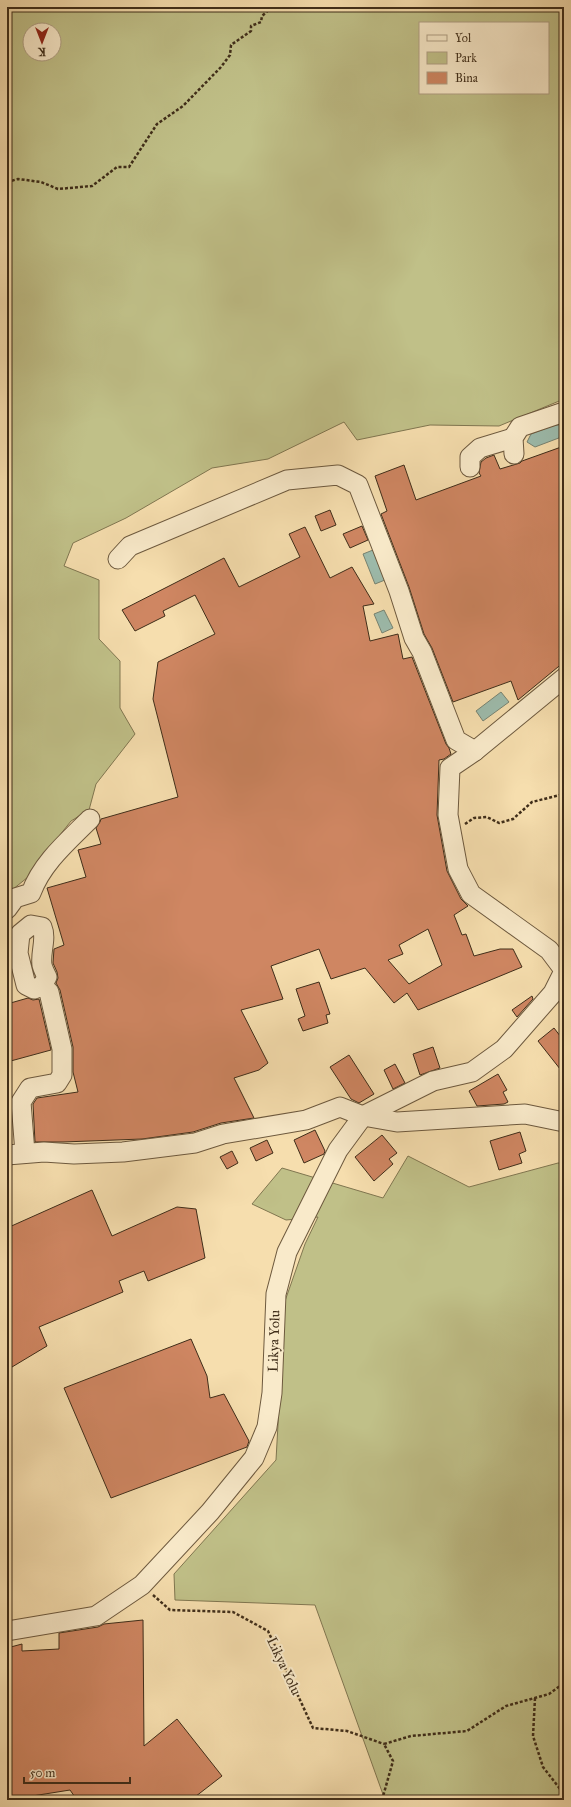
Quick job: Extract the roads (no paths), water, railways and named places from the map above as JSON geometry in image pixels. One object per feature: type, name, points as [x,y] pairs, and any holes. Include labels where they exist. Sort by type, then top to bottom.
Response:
[{"type":"street","points":[[470,467],[470,457],[480,448],[514,446],[520,427],[564,412]]},
{"type":"street","points":[[118,559],[130,546],[287,480],[338,475],[358,484],[399,591],[414,638],[422,652],[456,740],[475,751]]},
{"type":"street","points":[[363,1116],[433,1081],[472,1072],[504,1049],[553,993],[564,970],[549,950],[471,894],[458,869],[448,815],[450,768],[475,751],[564,678]]},
{"type":"street","points":[[7,909],[15,898],[30,893],[36,880],[55,853],[90,819]]},
{"type":"street","points":[[42,986],[49,992],[62,1049],[62,1075],[57,1083],[30,1088],[14,1099],[16,1154],[123,1152],[195,1143],[222,1134],[306,1120],[340,1107],[363,1116],[396,1122],[525,1114],[564,1122]]},
{"type":"street","name":"Likya Yolu","points":[[7,1631],[96,1616],[142,1585],[210,1512],[254,1458],[267,1426],[272,1393],[276,1294],[287,1252],[338,1150],[363,1116]]}]
